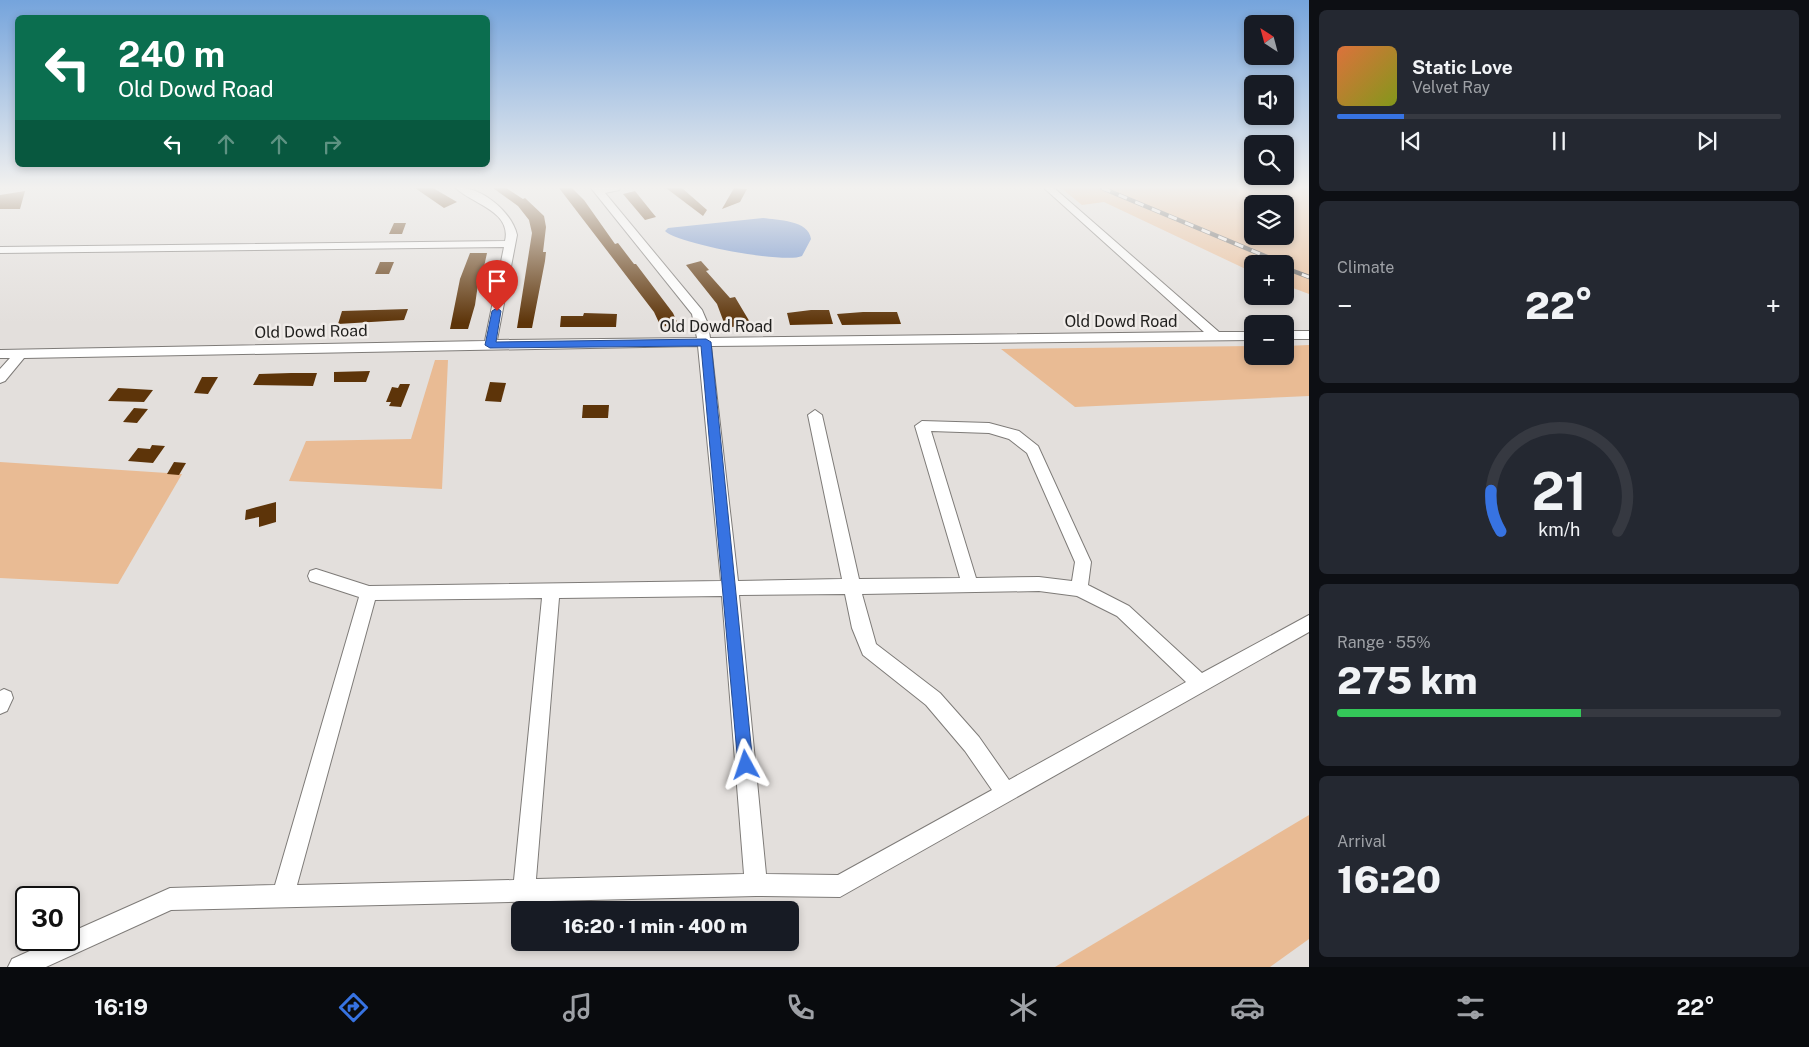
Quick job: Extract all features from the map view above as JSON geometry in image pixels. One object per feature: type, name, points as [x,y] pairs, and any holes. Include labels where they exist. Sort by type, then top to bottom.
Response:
[{"type":"street","points":[[490,345],[511,233]]},
{"type":"street","points":[[634,233],[698,313],[706,342],[730,586],[756,885]]},
{"type":"street","points":[[1100,233],[1217,336]]},
{"type":"street","points":[[0,250],[510,244]]},
{"type":"street","points":[[1294,335],[1309,335]]},
{"type":"street","name":"Old Dowd Road","points":[[0,354],[490,345],[1244,336]]},
{"type":"street","points":[[0,378],[20,354]]},
{"type":"street","points":[[815,415],[853,586],[860,628],[869,649],[933,699],[972,744],[1006,793]]},
{"type":"street","points":[[970,584],[922,426],[989,428],[1014,435],[1033,450],[1083,562],[1079,589]]},
{"type":"street","points":[[316,576],[369,593],[730,586],[970,584],[1038,584],[1079,589],[1123,611],[1201,684]]},
{"type":"street","points":[[524,890],[551,590]]},
{"type":"street","points":[[283,896],[369,593]]},
{"type":"street","points":[[20,967],[170,899],[756,885],[840,886],[1309,623]]},
{"type":"shaded area","points":[[1170,233],[1244,233],[1244,245],[1294,245],[1294,233],[1309,233],[1309,294],[1294,288],[1294,255],[1244,255],[1244,268]]},
{"type":"shaded area","points":[[1309,345],[1309,396],[1075,407],[1001,349],[1244,346],[1244,365],[1294,365],[1294,346]]},
{"type":"shaded area","points":[[435,360],[448,360],[442,489],[289,481],[306,441],[411,439]]},
{"type":"shaded area","points":[[0,462],[182,474],[118,584],[0,578]]},
{"type":"shaded area","points":[[1309,815],[1309,939],[1270,967],[1055,967]]},
{"type":"water","points":[[669,233],[809,233],[811,239],[802,256],[792,258],[755,255],[710,247]]},
{"type":"building","points":[[532,233],[545,233],[543,252],[546,252],[545,261],[532,328],[517,328]]},
{"type":"building","points":[[594,233],[607,233],[615,244],[618,243],[673,313],[678,324],[661,327],[654,312]]},
{"type":"building","points":[[470,253],[487,253],[482,276],[478,284],[475,305],[468,329],[450,329],[460,279]]},
{"type":"building","points":[[701,261],[709,270],[706,271],[730,298],[735,297],[751,324],[726,328],[717,304],[686,265]]},
{"type":"building","points":[[380,262],[394,262],[389,274],[375,274]]},
{"type":"building","points":[[408,309],[404,320],[338,324],[342,311]]},
{"type":"building","points":[[829,310],[833,324],[790,325],[787,313]]},
{"type":"building","points":[[897,312],[901,324],[842,325],[837,314]]},
{"type":"building","points":[[584,313],[617,314],[616,327],[560,327],[561,316],[583,316]]},
{"type":"building","points":[[370,371],[366,382],[334,382],[334,372]]},
{"type":"building","points":[[317,373],[313,386],[253,385],[259,374]]},
{"type":"building","points":[[202,377],[218,377],[208,394],[194,393]]},
{"type":"building","points":[[490,382],[506,383],[501,402],[485,401]]},
{"type":"building","points":[[400,384],[410,384],[401,407],[389,406],[391,402],[386,402],[392,387],[398,388]]},
{"type":"building","points":[[118,388],[153,390],[144,402],[108,401]]},
{"type":"building","points":[[583,405],[609,405],[608,418],[582,418]]},
{"type":"building","points":[[134,408],[148,409],[137,423],[123,422]]},
{"type":"building","points":[[152,445],[165,446],[153,463],[128,461],[138,448],[150,449]]},
{"type":"building","points":[[174,462],[186,463],[179,475],[167,474]]},
{"type":"building","points":[[276,502],[276,522],[259,527],[259,517],[245,520],[246,510]]},
{"type":"railway","points":[[1210,233],[1262,255]]},
{"type":"railway","points":[[1294,271],[1309,277]]},
{"type":"route","points":[[497,311],[490,345],[706,342],[746,765]]}]
